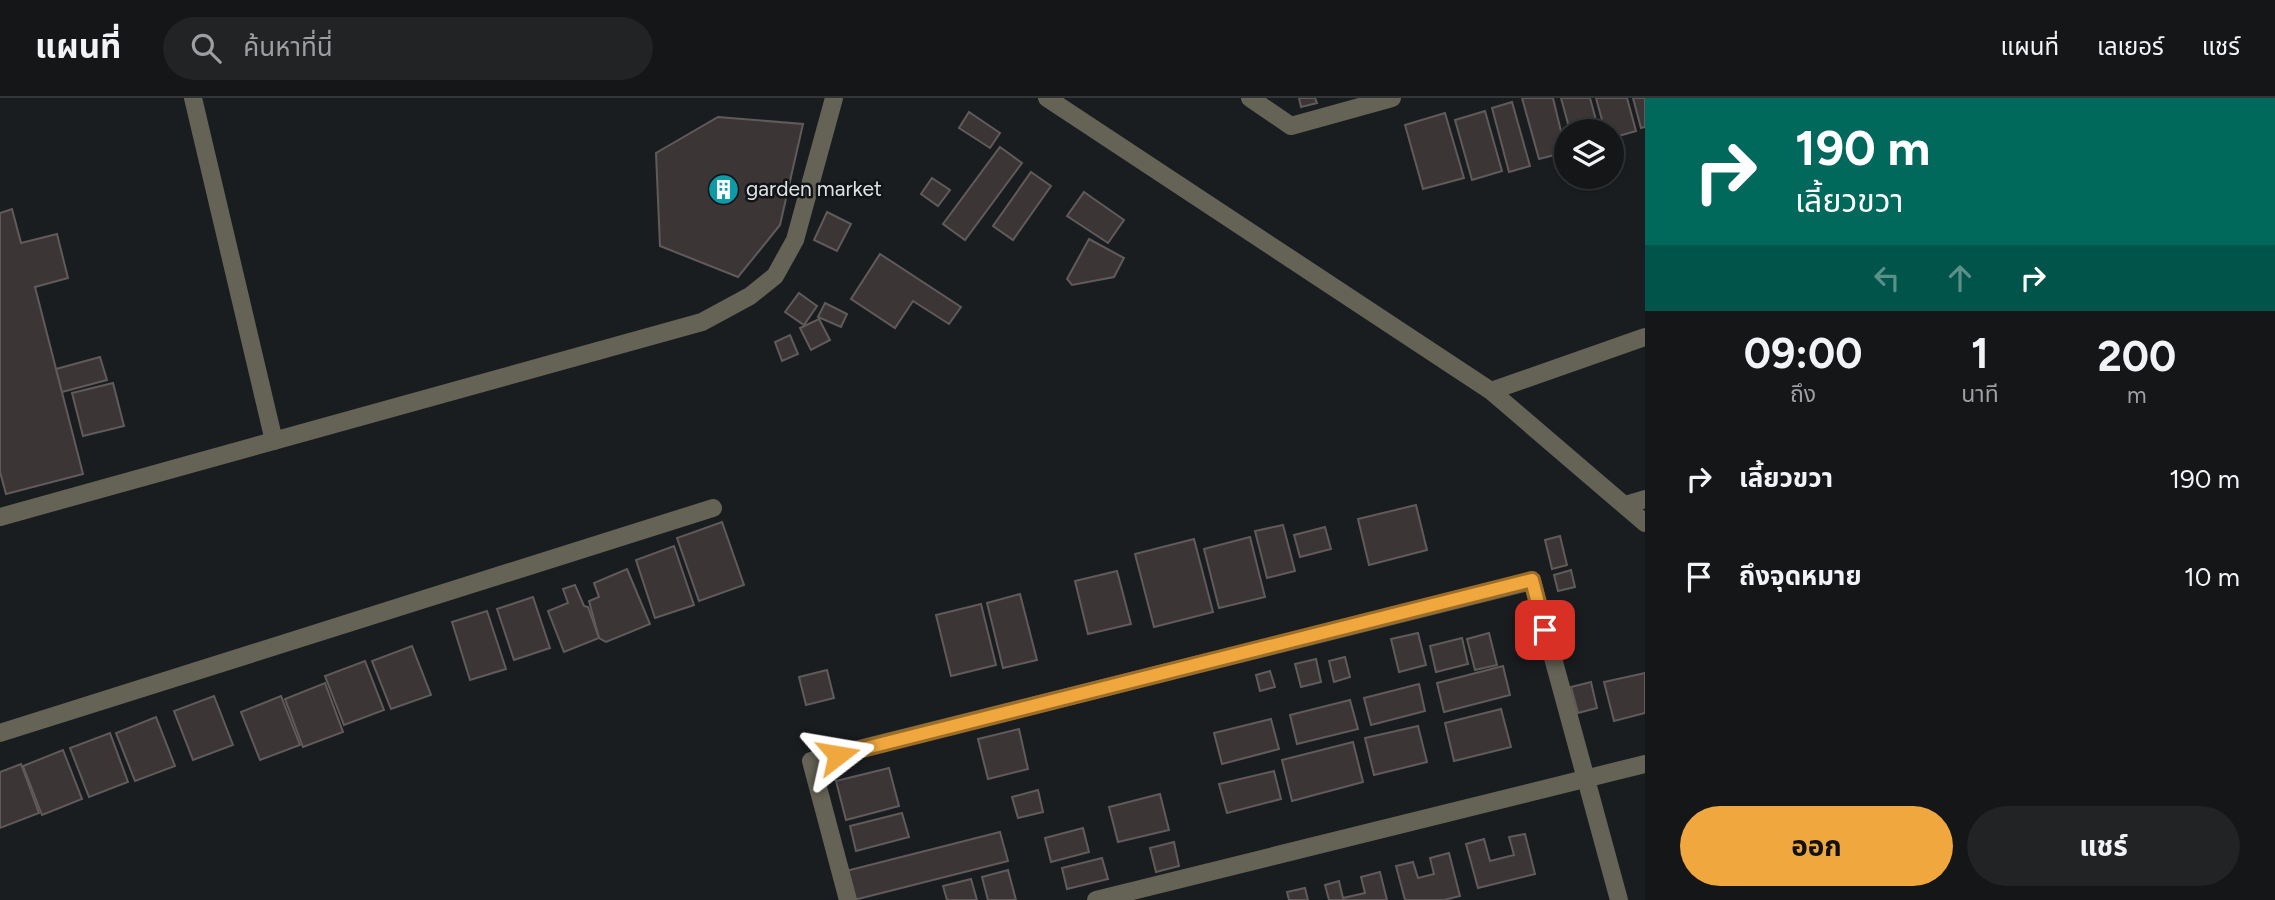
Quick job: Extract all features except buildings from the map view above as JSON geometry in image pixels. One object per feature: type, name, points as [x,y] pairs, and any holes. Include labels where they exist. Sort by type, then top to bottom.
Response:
[{"type":"street","points":[[193,98],[274,441]]},
{"type":"street","points":[[1,515],[702,322],[750,296],[775,276],[795,240],[834,98]]},
{"type":"street","points":[[1047,98],[1491,391],[1645,523]]},
{"type":"street","points":[[1250,98],[1291,126],[1392,98]]},
{"type":"street","points":[[1491,391],[1645,337]]},
{"type":"street","points":[[1625,505],[1645,499]]},
{"type":"street","points":[[0,733],[713,508]]},
{"type":"street","points":[[848,900],[811,761],[1532,580],[1619,900]]},
{"type":"street","points":[[1096,900],[1645,764]]},
{"type":"place","name":"garden market","points":[[723,189]]},
{"type":"route","points":[[838,755],[1532,580],[1545,630]]}]
